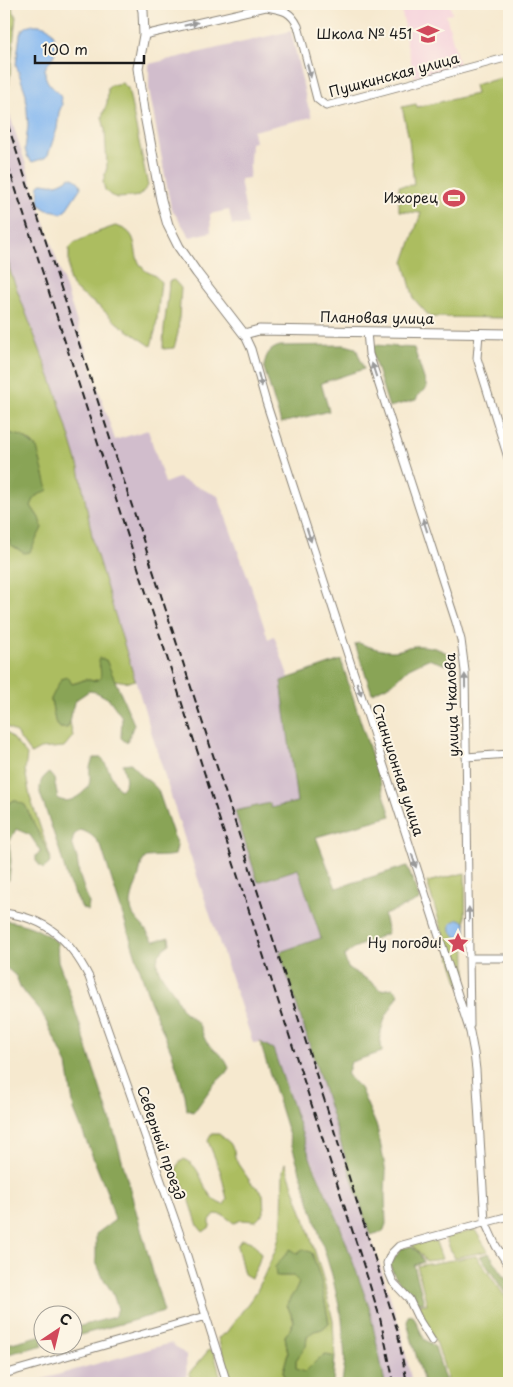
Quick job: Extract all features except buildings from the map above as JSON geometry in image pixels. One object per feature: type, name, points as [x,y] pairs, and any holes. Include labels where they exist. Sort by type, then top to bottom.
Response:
[{"type":"street","points":[[141,4],[144,36],[138,68],[161,200],[168,225],[179,247],[197,273],[244,334]]},
{"type":"street","name":"Пушкинская улица","points":[[144,36],[266,7],[279,10],[292,16],[298,26],[317,99],[326,106],[509,57]]},
{"type":"street","name":"Плановая улица","points":[[244,334],[259,330],[509,334]]},
{"type":"street","name":"улица Чкалова","points":[[367,332],[369,354],[461,640],[465,672],[470,1032]]},
{"type":"street","name":"Станционная улица","points":[[244,334],[251,349],[266,402],[470,1032],[476,1070],[486,1222],[496,1246],[509,1266]]},
{"type":"street","points":[[479,334],[477,358],[509,461]]},
{"type":"street","points":[[466,757],[509,754]]},
{"type":"street","name":"Северный проезд","points":[[4,913],[16,915],[46,926],[69,944],[89,977],[183,1243],[227,1383]]},
{"type":"street","points":[[470,958],[509,958]]},
{"type":"street","points":[[457,994],[465,995],[470,993]]},
{"type":"street","points":[[432,1341],[419,1320],[409,1298],[393,1282],[387,1263],[391,1254],[399,1246],[509,1216]]},
{"type":"street","points":[[4,1374],[206,1316]]},
{"type":"shaded area","name":"Школа № 451","points":[[400,4],[450,4],[452,14],[446,15],[459,65],[415,77],[403,28],[405,27]]},
{"type":"shaded area","points":[[291,31],[307,103],[312,117],[253,131],[255,142],[251,143],[249,178],[240,179],[248,225],[232,225],[229,210],[210,214],[211,232],[190,237],[171,208],[149,89],[149,64]]},
{"type":"shaded area","points":[[4,97],[115,440],[148,430],[165,483],[178,478],[218,496],[268,639],[274,636],[289,678],[281,681],[297,802],[271,808],[270,804],[259,882],[298,869],[321,938],[280,952],[400,1328],[412,1383],[385,1383],[369,1307],[338,1220],[260,1042],[253,1043],[180,825],[94,546],[79,468],[57,395],[10,271],[4,239]]},
{"type":"shaded area","points":[[171,1343],[186,1355],[187,1383],[28,1383]]},
{"type":"green space","points":[[4,4],[10,4],[16,16],[9,85],[5,89],[4,84]]},
{"type":"green space","name":"Ижорец","points":[[509,76],[509,318],[430,317],[414,299],[404,262],[421,213],[399,211],[399,186],[414,185],[409,139],[402,107],[416,104],[417,107],[476,94],[474,85]]},
{"type":"green space","points":[[122,83],[128,88],[148,186],[139,196],[117,198],[105,190],[103,182],[107,167],[105,130],[102,117],[107,103],[108,88],[111,85]]},
{"type":"green space","points":[[115,226],[129,233],[133,238],[137,256],[142,267],[156,276],[161,282],[156,328],[151,346],[117,323],[101,308],[77,291],[69,279],[69,248],[74,243]]},
{"type":"green space","points":[[4,239],[10,271],[57,395],[79,468],[94,546],[135,680],[128,682],[114,680],[106,660],[99,665],[102,672],[100,679],[93,681],[86,679],[72,684],[51,699],[55,721],[60,728],[67,728],[70,722],[73,736],[64,747],[40,749],[31,754],[15,732],[4,727],[4,529],[11,545],[39,518],[31,506],[39,465],[37,450],[29,440],[4,432]]},
{"type":"green space","points":[[174,280],[181,288],[178,333],[174,348],[163,349],[169,281]]},
{"type":"green space","points":[[345,345],[356,348],[364,369],[321,383],[329,411],[281,423],[264,368],[266,357],[270,351],[280,346]]},
{"type":"green space","points":[[376,345],[414,348],[427,388],[419,394],[416,400],[389,407],[372,353],[372,348]]},
{"type":"green space","points":[[4,432],[22,436],[37,448],[48,490],[35,497],[31,506],[39,518],[42,528],[30,552],[24,553],[11,545],[4,529]]},
{"type":"green space","points":[[359,643],[389,651],[397,651],[413,646],[424,646],[435,648],[450,655],[447,665],[428,659],[409,668],[393,683],[372,693],[355,644]]},
{"type":"green space","points":[[99,658],[106,660],[134,724],[127,743],[121,738],[122,717],[109,699],[96,692],[89,691],[77,699],[67,728],[60,728],[55,721],[51,699],[61,679],[68,677],[72,684],[86,679],[93,681],[100,679]]},
{"type":"green space","points":[[341,660],[391,816],[316,837],[336,888],[407,866],[420,900],[384,915],[388,933],[354,948],[344,956],[348,968],[381,990],[393,988],[399,994],[385,1018],[380,1035],[382,1052],[351,1062],[347,1075],[360,1088],[377,1127],[386,1172],[386,1224],[383,1232],[370,1235],[280,952],[321,938],[298,869],[258,882],[235,811],[270,803],[271,808],[297,802],[281,681]]},
{"type":"green space","points":[[4,730],[27,755],[25,770],[30,797],[51,859],[24,805],[14,800],[4,807]]},
{"type":"green space","points":[[94,758],[102,758],[120,790],[126,781],[123,764],[131,763],[158,790],[177,846],[175,855],[146,857],[141,865],[131,908],[135,918],[154,941],[169,937],[170,944],[162,950],[158,957],[159,969],[181,1007],[198,1023],[207,1043],[223,1057],[229,1068],[214,1084],[194,1112],[187,1110],[185,1095],[172,1053],[150,1001],[102,849],[96,839],[87,833],[80,830],[74,835],[72,843],[77,858],[79,874],[89,903],[88,911],[82,908],[68,881],[40,793],[41,781],[49,773],[54,779],[58,799],[68,801],[77,797],[88,787],[91,764]]},
{"type":"green space","points":[[14,800],[25,805],[51,859],[49,864],[43,869],[36,861],[36,855],[41,852],[30,835],[16,829],[9,843],[11,861],[9,880],[4,882],[4,807]]},
{"type":"green space","points":[[465,873],[466,986],[463,987],[458,982],[427,882]]},
{"type":"green space","points":[[4,920],[32,927],[57,942],[58,961],[115,1135],[164,1312],[82,1335],[82,1326],[114,1317],[118,1309],[113,1294],[96,1262],[96,1234],[115,1220],[108,1195],[74,1110],[67,1064],[42,1013],[21,989],[16,976],[4,966]]},
{"type":"green space","points":[[260,1042],[273,1049],[312,1163],[338,1220],[369,1307],[385,1383],[342,1383],[345,1360],[342,1319],[332,1275]]},
{"type":"green space","points":[[211,1134],[219,1134],[230,1143],[238,1164],[252,1184],[263,1194],[264,1213],[256,1221],[241,1220],[234,1223],[223,1215],[215,1214],[210,1220],[210,1227],[203,1232],[198,1226],[187,1192],[176,1171],[178,1164],[184,1159],[191,1163],[211,1196],[224,1205],[227,1199],[221,1173],[208,1141]]},
{"type":"green space","points":[[285,1163],[324,1281],[333,1321],[335,1357],[326,1355],[305,1372],[296,1370],[296,1360],[306,1346],[307,1337],[329,1323],[321,1281],[312,1253],[276,1276],[293,1276],[299,1282],[287,1305],[294,1321],[285,1336],[288,1353],[283,1371],[286,1383],[231,1383],[218,1338],[226,1333],[257,1291],[276,1249],[282,1224],[283,1170]]},
{"type":"green space","points":[[475,1230],[488,1251],[454,1258],[445,1237]]},
{"type":"green space","points":[[435,1239],[442,1259],[426,1261],[412,1245]]},
{"type":"green space","points":[[241,1240],[251,1242],[261,1254],[251,1278],[244,1274],[237,1246]]},
{"type":"green space","points":[[411,1246],[418,1252],[424,1262],[414,1265],[424,1303],[415,1302],[395,1276],[390,1265],[401,1249]]},
{"type":"green space","points":[[290,1249],[297,1254],[304,1249],[312,1253],[321,1281],[329,1323],[307,1337],[306,1346],[296,1360],[296,1369],[305,1372],[318,1359],[326,1355],[335,1357],[333,1383],[286,1383],[283,1371],[288,1353],[285,1336],[294,1321],[287,1305],[299,1282],[293,1276],[276,1276],[275,1267]]},
{"type":"green space","points":[[489,1253],[509,1283],[509,1299],[480,1256]]},
{"type":"green space","points":[[476,1256],[509,1302],[509,1383],[449,1383],[437,1344],[422,1320],[416,1305],[427,1304],[417,1266]]},
{"type":"green space","points":[[408,1316],[414,1317],[424,1339],[435,1347],[446,1383],[424,1383],[407,1323]]},
{"type":"green space","points":[[32,1338],[32,1348],[4,1355],[4,1345]]},
{"type":"green space","points":[[209,1350],[214,1352],[222,1383],[190,1383],[190,1372]]},
{"type":"water","points":[[29,25],[47,27],[53,33],[55,53],[45,70],[45,76],[61,97],[62,105],[59,112],[57,129],[48,155],[45,158],[32,162],[27,156],[25,149],[28,126],[26,94],[16,65],[20,34]]},
{"type":"water","points":[[70,177],[75,179],[81,187],[65,211],[62,214],[46,210],[39,201],[38,191],[40,184],[56,184]]},
{"type":"water","points":[[460,919],[465,923],[466,927],[466,934],[461,938],[454,935],[451,930],[452,922]]},
{"type":"railway","points":[[4,113],[369,1240],[397,1329],[406,1378]]},
{"type":"railway","points":[[4,153],[367,1276],[380,1318],[394,1383]]},
{"type":"place","name":"Школа № 451","points":[[428,34]]},
{"type":"place","name":"Ижорец","points":[[454,198]]},
{"type":"place","name":"Ну погоди!","points":[[458,943]]}]
